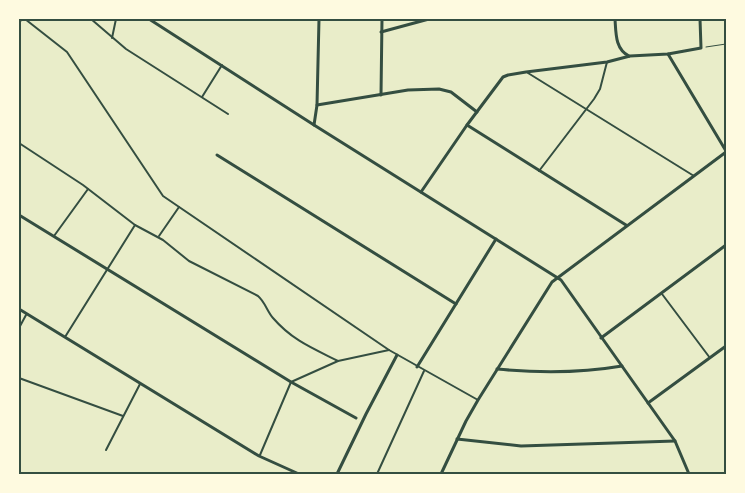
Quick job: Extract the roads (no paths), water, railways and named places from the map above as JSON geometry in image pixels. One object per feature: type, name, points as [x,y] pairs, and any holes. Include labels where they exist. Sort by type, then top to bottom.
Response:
[{"type":"street","points":[[150,19],[314,125],[561,280],[674,441],[689,474]]},
{"type":"street","points":[[314,125],[317,105],[319,19]]},
{"type":"street","points":[[381,95],[382,19]]},
{"type":"street","points":[[382,32],[429,19]]},
{"type":"street","points":[[615,19],[616,38],[621,50],[630,56]]},
{"type":"street","points":[[422,192],[467,125],[503,78],[508,75],[607,62],[630,56],[668,54],[701,48],[700,19]]},
{"type":"street","points":[[440,474],[478,400],[556,277],[726,151],[668,54]]},
{"type":"street","points":[[317,105],[408,90],[439,89],[451,92],[477,112]]},
{"type":"street","points":[[467,125],[626,225]]},
{"type":"street","points":[[217,155],[456,304]]},
{"type":"street","points":[[19,215],[291,382],[356,418]]},
{"type":"street","points":[[417,367],[496,239]]},
{"type":"street","points":[[601,338],[726,245]]},
{"type":"street","points":[[19,309],[259,456],[299,474]]},
{"type":"street","points":[[648,403],[726,346]]},
{"type":"street","points":[[337,474],[366,414],[398,355]]},
{"type":"street","points":[[497,369],[517,371],[599,370],[622,366]]},
{"type":"street","points":[[457,439],[521,446],[674,441]]},
{"type":"lane","points":[[19,23],[23,19],[67,52],[163,196],[389,350],[424,372],[478,400]]},
{"type":"lane","points":[[91,19],[126,49],[228,114]]},
{"type":"lane","points":[[112,38],[116,19]]},
{"type":"lane","points":[[538,171],[600,89],[607,62]]},
{"type":"lane","points":[[202,97],[222,65]]},
{"type":"lane","points":[[526,72],[694,176]]},
{"type":"lane","points":[[19,143],[88,189],[135,225],[158,236],[194,264],[258,296],[262,299],[269,314],[294,339],[338,361]]},
{"type":"lane","points":[[54,237],[88,189]]},
{"type":"lane","points":[[158,236],[179,207]]},
{"type":"lane","points":[[64,338],[135,225]]},
{"type":"lane","points":[[661,292],[710,358]]},
{"type":"lane","points":[[19,328],[26,313]]},
{"type":"lane","points":[[259,456],[291,382],[338,361],[389,350]]},
{"type":"lane","points":[[377,474],[424,372]]},
{"type":"lane","points":[[19,378],[123,416]]},
{"type":"lane","points":[[106,450],[140,384]]}]
